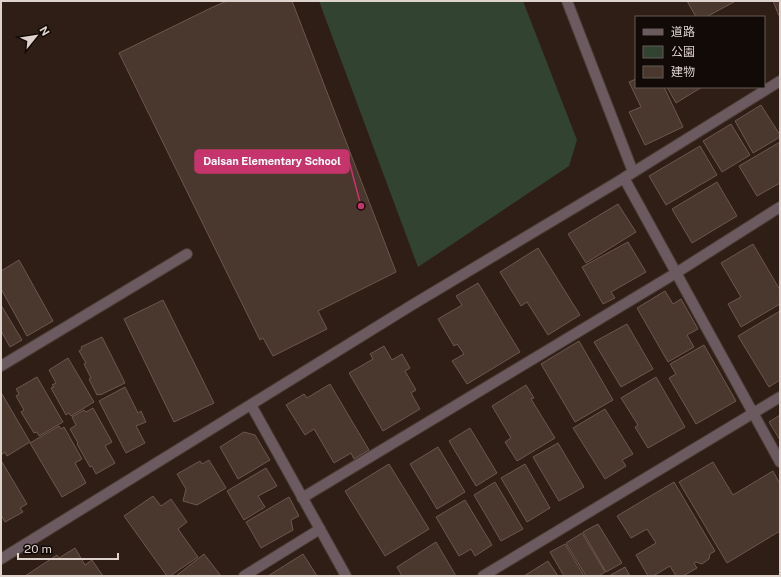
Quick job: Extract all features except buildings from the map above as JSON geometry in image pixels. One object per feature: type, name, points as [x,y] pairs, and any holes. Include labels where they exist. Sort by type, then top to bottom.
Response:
[{"type":"street","points":[[567,1],[633,172]]},
{"type":"street","points":[[1,559],[412,305],[624,178],[780,81]]},
{"type":"street","points":[[624,178],[780,462]]},
{"type":"street","points":[[302,498],[676,273],[780,206]]},
{"type":"street","points":[[1,366],[187,254]]},
{"type":"street","points":[[483,576],[780,397]]},
{"type":"street","points":[[251,405],[346,576]]},
{"type":"street","points":[[244,576],[320,529]]},
{"type":"green space","points":[[319,1],[523,1],[577,140],[569,166],[418,267]]},
{"type":"place","name":"Daisan Elementary School","points":[[361,206]]}]
